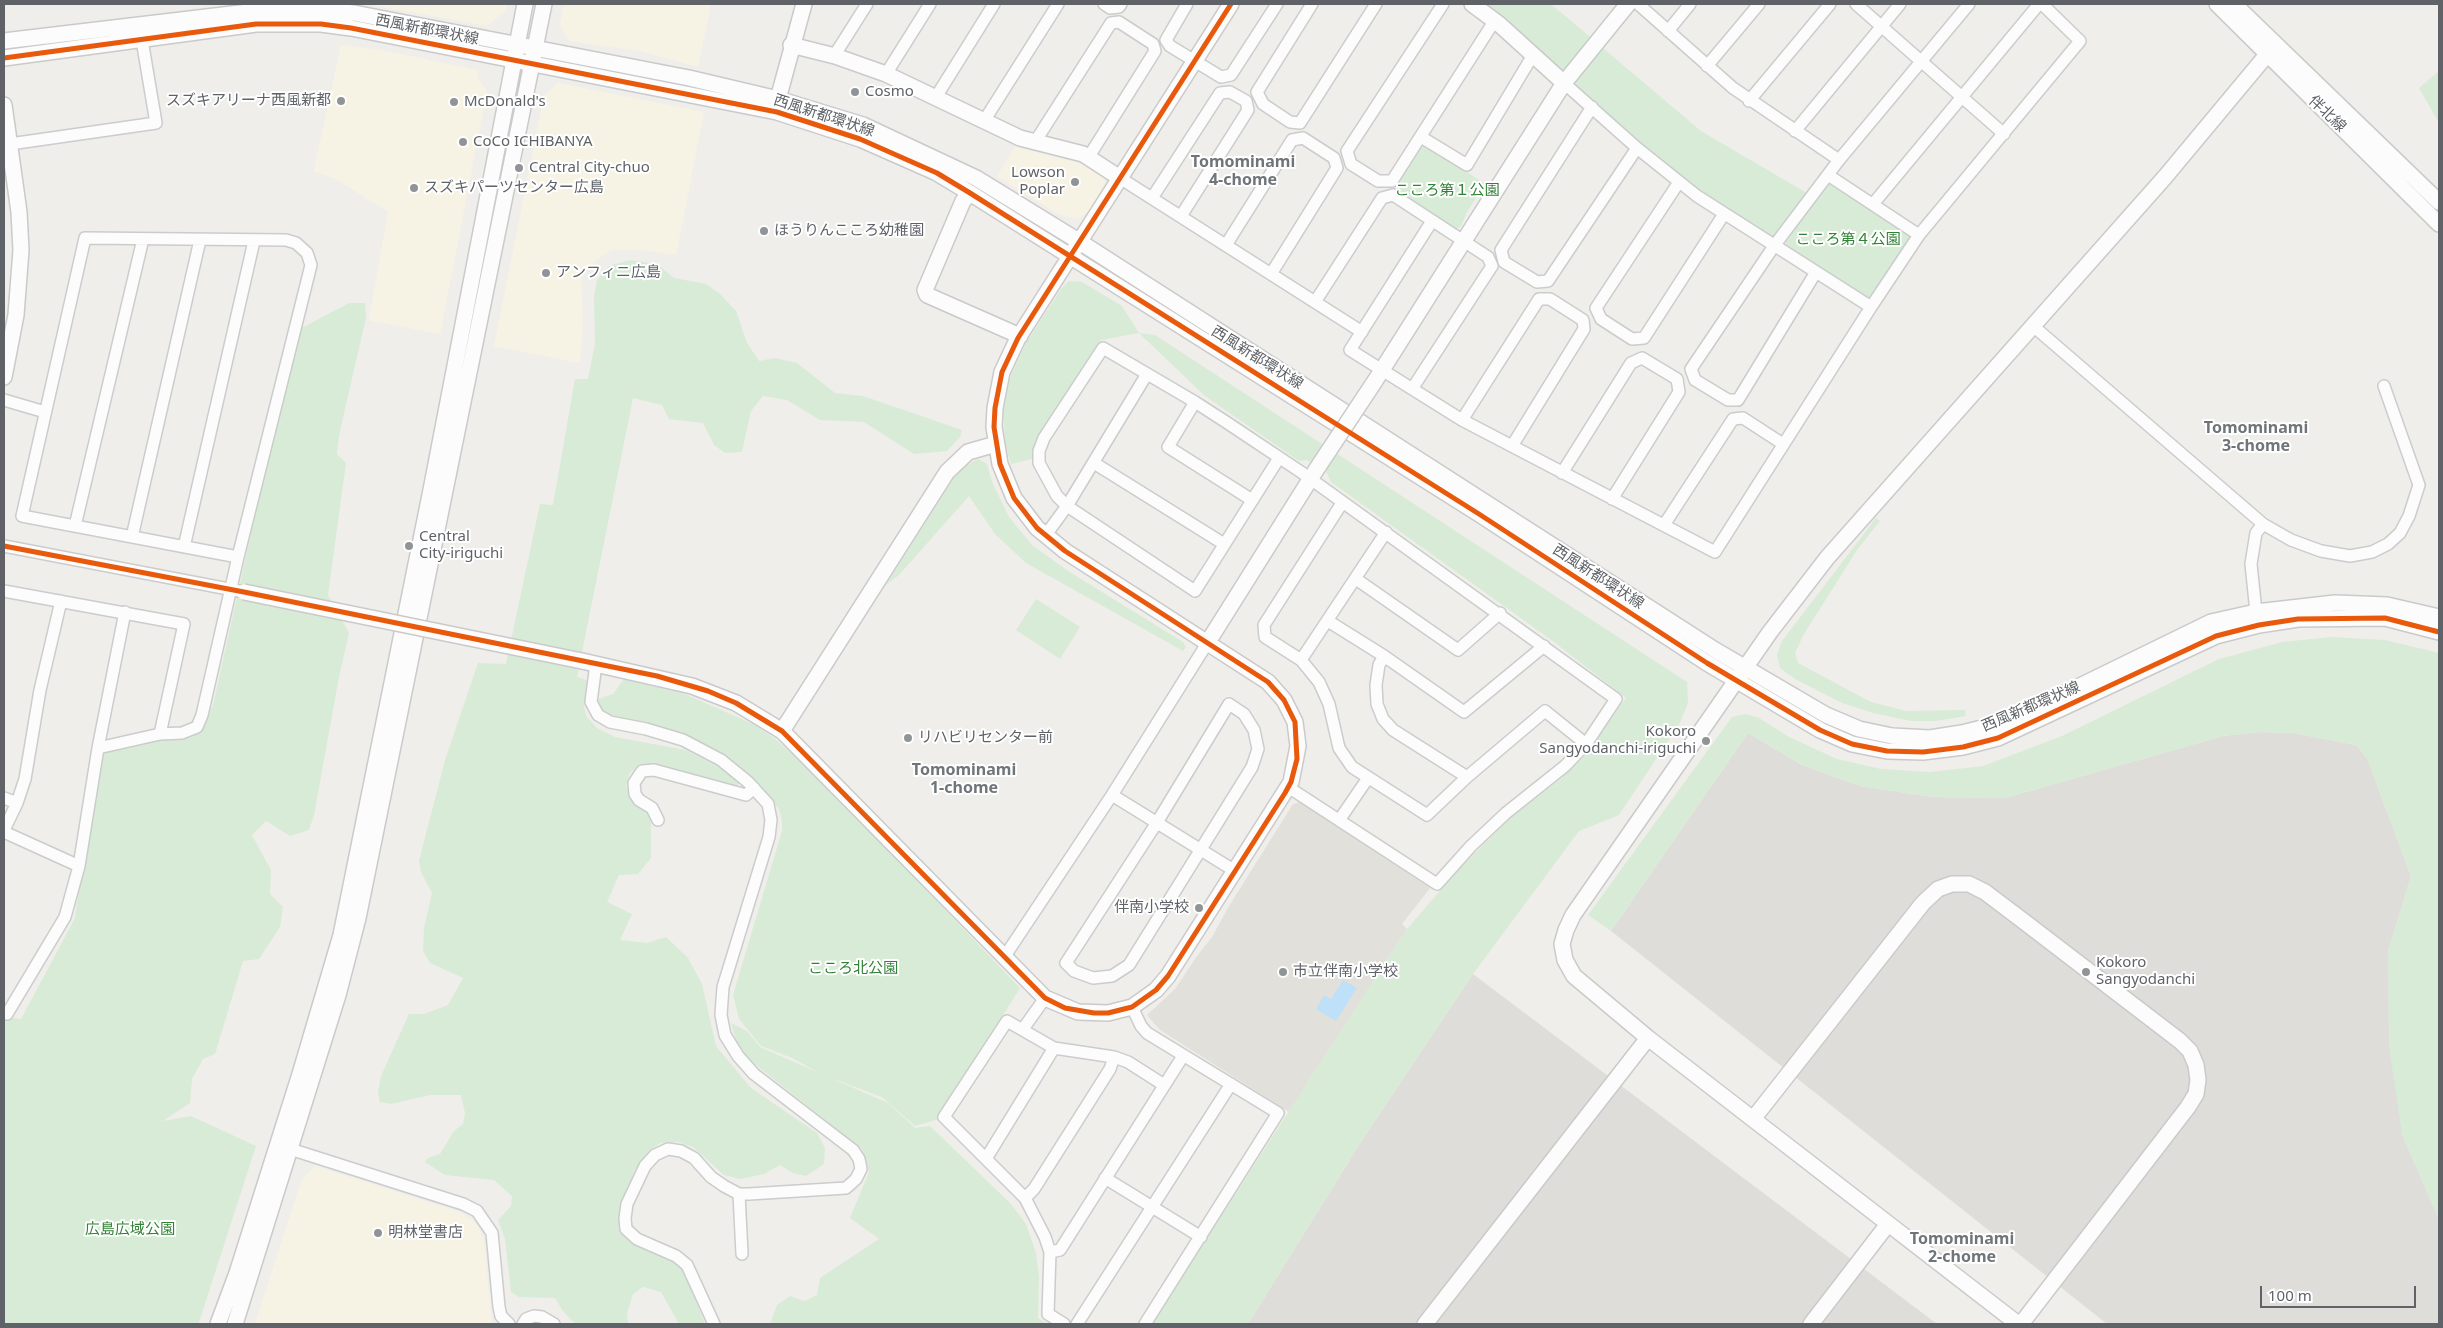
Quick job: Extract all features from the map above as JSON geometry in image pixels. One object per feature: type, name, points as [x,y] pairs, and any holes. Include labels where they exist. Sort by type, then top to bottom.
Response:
[{"type":"street","points":[[218,1324],[237,1273],[297,1084],[341,935],[426,514],[525,4]]},
{"type":"street","points":[[235,1324],[338,995],[363,898],[544,4]]},
{"type":"street","points":[[778,99],[791,45],[804,4]]},
{"type":"street","points":[[834,56],[866,4]]},
{"type":"street","points":[[886,74],[930,4]]},
{"type":"street","points":[[936,97],[994,4]]},
{"type":"street","points":[[984,121],[1058,4]]},
{"type":"street","points":[[1104,4],[1110,8],[1119,7],[1122,4]]},
{"type":"street","points":[[1187,4],[1166,39],[1170,46],[1221,77],[1231,76],[1277,4]]},
{"type":"street","points":[[4,546],[238,591],[589,663],[676,681],[708,691],[736,703],[782,731],[1045,998],[1065,1008],[1094,1013],[1108,1013],[1132,1006],[1156,990],[1168,976],[1288,788],[1295,771],[1298,746],[1295,722],[1287,705],[1268,682],[1065,551],[1045,536],[1025,514],[1014,498],[1000,464],[996,444],[995,408],[997,390],[1006,363],[1020,336],[1231,4]]},
{"type":"street","points":[[1312,4],[1257,92],[1263,104],[1290,122],[1300,123],[1376,4]]},
{"type":"street","points":[[1443,4],[1347,151],[1351,164],[1378,181],[1392,181],[1495,20]]},
{"type":"street","points":[[1472,4],[1495,20],[1637,148],[1679,182],[1724,214],[1871,307]]},
{"type":"street","points":[[1005,956],[1112,795],[1313,474],[1378,376],[1564,83],[1628,4]]},
{"type":"street","points":[[1638,4],[1749,101],[1839,160]]},
{"type":"street","points":[[1668,30],[1690,4]]},
{"type":"street","points":[[1707,66],[1760,4]]},
{"type":"street","points":[[1749,101],[1830,4]]},
{"type":"street","points":[[1856,4],[2004,134]]},
{"type":"street","points":[[1795,131],[1900,4]]},
{"type":"street","points":[[1816,272],[1738,400],[1728,400],[1695,380],[1691,370],[1774,246],[1839,160],[1969,4]]},
{"type":"street","points":[[1432,221],[1350,350],[1378,376],[1412,389],[1462,420],[1715,552],[1871,307],[1920,235],[2080,41],[2040,4],[1873,204]]},
{"type":"street","name":"伴北線","points":[[2217,4],[2271,50],[2439,202]]},
{"type":"street","name":"伴北線","points":[[2234,4],[2271,50],[2439,224]]},
{"type":"street","name":"西風新都環状線","points":[[4,41],[257,11],[325,7],[689,78],[778,99],[863,125],[976,178],[1080,242],[1742,675],[1820,730],[1852,744],[1887,751],[1923,752],[1963,747],[1998,738],[2216,636],[2259,625],[2298,619],[2385,618],[2439,632]]},
{"type":"street","points":[[1035,142],[1111,23],[1119,22],[1153,44],[1155,51],[1088,158]]},
{"type":"street","name":"西風新都環状線","points":[[4,58],[256,24],[321,24],[351,28],[777,112],[860,139],[936,173],[970,193],[1480,514],[1742,675],[1859,729],[1892,736],[1930,738],[1962,733],[1998,724],[2211,622],[2256,612],[2335,603],[2387,605],[2439,617]]},
{"type":"street","points":[[10,144],[156,123],[142,40]]},
{"type":"street","points":[[791,45],[834,56],[886,74],[984,121],[1035,142],[1072,150],[1088,158],[1362,332]]},
{"type":"street","points":[[1753,1119],[1923,903],[1938,889],[1952,884],[1969,884],[1985,892],[2180,1041],[2190,1051],[2196,1065],[2198,1080],[2196,1094],[2188,1107],[2019,1324],[1888,1224],[1648,1038],[1574,976],[1565,960],[1562,944],[1573,915],[1742,675],[1770,632],[1827,558],[2032,325],[2165,178],[2271,50]]},
{"type":"street","points":[[1421,137],[1467,165],[1534,55]]},
{"type":"street","points":[[1152,198],[1220,93],[1230,92],[1246,101],[1248,110],[1181,216]]},
{"type":"street","points":[[4,105],[19,212],[21,260],[16,316],[4,377]]},
{"type":"street","points":[[1592,107],[1501,250],[1504,262],[1537,282],[1548,281],[1637,148]]},
{"type":"street","points":[[1226,245],[1292,140],[1303,138],[1334,158],[1337,168],[1271,274]]},
{"type":"street","points":[[1828,175],[1920,235]]},
{"type":"street","points":[[1679,182],[1596,308],[1601,318],[1632,339],[1644,338],[1724,214]]},
{"type":"street","points":[[970,193],[963,201],[925,290],[927,295],[1020,336]]},
{"type":"street","points":[[1315,302],[1382,198],[1393,196],[1488,257],[1492,266],[1412,389]]},
{"type":"street","points":[[98,748],[160,734],[182,733],[197,727],[238,591],[238,557],[311,265],[307,254],[296,243],[286,240],[85,238],[22,516],[238,557]]},
{"type":"street","points":[[75,526],[143,239]]},
{"type":"street","points":[[132,537],[200,240]]},
{"type":"street","points":[[184,547],[254,241]]},
{"type":"street","points":[[1462,420],[1539,299],[1550,298],[1583,320],[1584,329],[1512,446]]},
{"type":"street","points":[[2032,325],[2262,524],[2291,540],[2320,551],[2350,556],[2372,552],[2388,544],[2400,533],[2409,516],[2419,485],[2384,386]]},
{"type":"street","points":[[1280,458],[1195,591],[1067,506],[1057,496],[1039,464],[1044,438],[1103,348],[1195,402],[1280,458],[1313,474],[1342,502],[1500,614],[1616,700],[1586,744],[1565,766],[1506,813],[1471,846],[1437,884],[1340,819],[1288,788]]},
{"type":"street","points":[[1562,473],[1631,362],[1642,358],[1677,379],[1679,392],[1612,499]]},
{"type":"street","points":[[1045,536],[1067,506],[1147,374]]},
{"type":"street","points":[[4,400],[45,412]]},
{"type":"street","points":[[1195,402],[1168,447],[1252,500]]},
{"type":"street","points":[[1664,525],[1733,419],[1743,418],[1783,444]]},
{"type":"street","points":[[782,731],[947,472],[968,452],[996,444]]},
{"type":"street","points":[[1094,463],[1224,544]]},
{"type":"street","points":[[1342,502],[1264,625],[1265,636],[1301,660],[1319,682],[1330,704],[1339,748],[1352,767],[1427,814],[1467,777],[1545,711],[1586,744]]},
{"type":"street","points":[[2256,612],[2251,564],[2256,533],[2262,524]]},
{"type":"street","points":[[1301,660],[1386,532]]},
{"type":"street","points":[[1356,579],[1458,650],[1500,614]]},
{"type":"street","points":[[4,591],[184,624],[160,734]]},
{"type":"street","points":[[61,601],[40,690],[25,779],[17,803],[4,831],[79,866]]},
{"type":"street","points":[[4,1013],[7,1014],[65,917],[79,866],[98,748],[125,612]]},
{"type":"street","points":[[1328,621],[1384,656],[1464,712],[1544,646]]},
{"type":"street","points":[[1384,656],[1379,665],[1376,685],[1377,704],[1383,719],[1393,730],[1467,777]]},
{"type":"street","points":[[589,663],[591,702],[598,715],[610,722],[646,729],[683,740],[721,760],[754,788],[768,804],[771,820],[769,837],[723,988],[721,1015],[725,1034],[738,1056],[754,1074],[853,1150],[859,1158],[861,1169],[856,1179],[846,1188],[772,1194],[738,1194],[711,1177],[694,1158],[681,1151],[668,1149],[655,1155],[645,1166],[627,1204],[626,1229],[636,1239],[676,1256],[687,1264],[714,1324]]},
{"type":"street","points":[[1229,704],[1244,714],[1254,730],[1258,749],[1252,767],[1128,965],[1112,976],[1093,978],[1074,971],[1066,963],[1156,824],[1229,704]]},
{"type":"street","points":[[658,820],[652,808],[639,800],[635,794],[634,783],[642,771],[654,770],[746,795],[754,788]]},
{"type":"street","points":[[1340,819],[1368,778]]},
{"type":"street","points":[[1112,795],[1156,824],[1235,871]]},
{"type":"street","points":[[4,798],[17,803]]},
{"type":"street","points":[[1023,1029],[1045,998]]},
{"type":"street","points":[[1132,1006],[1141,1026],[1147,1033],[1278,1113],[1145,1324]]},
{"type":"street","points":[[1064,1324],[1048,1314],[1050,1252],[1045,1236],[1025,1198],[987,1157],[944,1117],[1007,1021],[1054,1048],[1128,1062],[1164,1085]]},
{"type":"street","points":[[1425,1324],[1648,1038]]},
{"type":"street","points":[[987,1157],[1054,1048]]},
{"type":"street","points":[[1050,1252],[1060,1250],[1184,1056]]},
{"type":"street","points":[[1025,1198],[1034,1189],[1105,1077],[1114,1058]]},
{"type":"street","points":[[1077,1324],[1231,1084]]},
{"type":"street","points":[[290,1149],[463,1204],[477,1211],[492,1233],[498,1306],[501,1316],[508,1324]]},
{"type":"street","points":[[1105,1178],[1201,1237]]},
{"type":"street","points":[[738,1194],[742,1254]]},
{"type":"street","points":[[1811,1324],[1888,1224]]},
{"type":"street","points":[[523,1324],[526,1319],[534,1316],[542,1317],[554,1324]]},
{"type":"shaded area","points":[[367,4],[507,4],[505,11],[487,26]]},
{"type":"shaded area","points":[[564,4],[711,4],[698,67],[640,51],[569,41],[560,24]]},
{"type":"shaded area","points":[[341,45],[386,51],[478,70],[477,77],[487,91],[440,334],[369,320],[388,212],[336,179],[314,171]]},
{"type":"shaded area","points":[[558,83],[704,112],[676,255],[642,250],[611,250],[586,268],[581,278],[583,320],[580,363],[494,346],[544,96]]},
{"type":"shaded area","points":[[1015,147],[1079,163],[1103,177],[1105,184],[1089,210],[1079,219],[1058,214],[997,176]]},
{"type":"shaded area","points":[[2259,732],[2293,733],[2356,745],[2367,758],[2411,876],[2388,952],[2402,1134],[2439,1219],[2439,1324],[2107,1324],[1611,931],[1748,733],[1802,765],[1860,786],[1933,797],[2005,798],[2223,736]]},
{"type":"shaded area","name":"市立伴南小学校","points":[[1300,802],[1430,888],[1402,924],[1407,929],[1289,1112],[1160,1030],[1147,1015],[1175,989],[1212,937],[1229,906],[1293,804]]},
{"type":"shaded area","points":[[1473,974],[1937,1324],[1248,1324],[1362,1140]]},
{"type":"shaded area","points":[[315,1166],[459,1212],[472,1220],[479,1228],[484,1242],[492,1324],[255,1324],[302,1179]]},
{"type":"green space","points":[[1472,4],[1551,4],[1701,131],[1812,196],[1774,246],[1666,172]]},
{"type":"green space","points":[[2439,71],[2439,123],[2419,88]]},
{"type":"green space","name":"こころ第１公園","points":[[1427,146],[1485,184],[1467,212],[1461,226],[1455,230],[1399,192],[1396,185],[1420,147]]},
{"type":"green space","name":"こころ第４公園","points":[[1832,183],[1909,230],[1911,238],[1872,297],[1865,299],[1787,250],[1786,242],[1825,185]]},
{"type":"green space","points":[[630,260],[657,264],[674,278],[706,284],[720,294],[736,311],[747,343],[759,361],[775,358],[797,363],[835,393],[863,396],[962,430],[960,437],[947,451],[914,454],[864,422],[820,420],[787,400],[763,396],[751,411],[742,452],[725,453],[714,445],[703,423],[669,419],[662,405],[633,398],[577,677],[589,681],[584,708],[587,717],[597,728],[615,737],[686,750],[722,769],[739,783],[737,787],[727,786],[654,764],[639,764],[629,774],[626,787],[634,803],[651,814],[651,858],[638,874],[619,875],[607,902],[632,914],[620,940],[647,943],[666,937],[688,958],[702,984],[716,1046],[751,1088],[817,1133],[825,1148],[824,1164],[806,1176],[793,1173],[780,1165],[764,1174],[740,1179],[724,1175],[693,1147],[678,1142],[660,1143],[649,1151],[634,1171],[620,1213],[622,1227],[637,1246],[677,1262],[684,1271],[705,1324],[679,1324],[661,1292],[643,1287],[633,1294],[627,1314],[628,1324],[575,1324],[563,1311],[555,1298],[519,1297],[511,1292],[505,1239],[498,1220],[511,1206],[512,1196],[494,1180],[445,1175],[425,1162],[428,1158],[440,1154],[454,1131],[463,1124],[465,1113],[461,1095],[430,1095],[391,1104],[380,1102],[378,1093],[381,1076],[409,1014],[424,1014],[448,1005],[463,978],[430,963],[423,951],[424,928],[432,893],[421,872],[419,861],[445,760],[478,663],[506,664],[540,504],[553,505],[575,379],[588,379],[595,344],[594,297],[597,280],[609,266]]},
{"type":"green space","points":[[1069,281],[1082,282],[1122,306],[1139,333],[1101,340],[1040,438],[1036,458],[1011,464],[1005,444],[1004,409],[1011,375],[1026,343],[1061,289]]},
{"type":"green space","name":"広島広域公園","points":[[349,303],[365,303],[366,318],[339,435],[337,454],[346,463],[328,595],[349,633],[339,677],[314,815],[309,830],[290,836],[266,821],[252,835],[271,870],[270,894],[283,907],[280,927],[259,959],[243,961],[215,1054],[203,1059],[192,1079],[190,1103],[163,1121],[191,1116],[256,1146],[201,1316],[198,1324],[4,1324],[4,1017],[21,1019],[75,918],[97,755],[141,737],[200,728],[213,705],[296,331]]},
{"type":"green space","points":[[1139,333],[1155,335],[1687,682],[1688,703],[1680,723],[1619,815],[1579,831],[1473,974],[1362,1140],[1248,1324],[1151,1324],[1407,929],[1457,871],[1511,817],[1561,779],[1586,755],[1626,698],[1554,642],[1331,482],[1327,473],[1307,460],[1299,461],[1205,396]]},
{"type":"green space","points":[[978,459],[987,464],[992,482],[1009,517],[1032,545],[1068,571],[1183,642],[1186,647],[1183,651],[1026,563],[995,534],[969,496],[899,575],[886,585],[960,468]]},
{"type":"green space","points":[[1876,518],[1880,521],[1857,550],[1804,634],[1795,653],[1798,663],[1871,702],[1906,711],[1965,710],[1966,716],[1936,721],[1911,721],[1873,713],[1842,703],[1795,679],[1780,668],[1777,655],[1782,641]]},
{"type":"green space","points":[[1036,599],[1080,627],[1060,659],[1016,630]]},
{"type":"green space","points":[[2331,637],[2385,640],[2439,653],[2439,1219],[2402,1134],[2389,1046],[2388,952],[2411,876],[2367,758],[2356,745],[2293,733],[2259,732],[2223,736],[2005,798],[1933,797],[1860,786],[1802,765],[1748,733],[1611,931],[1588,915],[1732,717],[1746,714],[1759,718],[1789,737],[1837,759],[1881,769],[1930,772],[1983,766],[2062,736],[2219,659],[2282,642]]},
{"type":"green space","name":"こころ北公園","points":[[624,679],[685,694],[755,725],[774,738],[813,772],[1020,988],[939,1119],[915,1126],[882,1097],[823,1075],[792,1058],[761,1046],[739,1019],[733,995],[782,831],[779,809],[761,789],[723,757],[600,713],[594,698],[599,699],[613,694]]},
{"type":"green space","points":[[731,1023],[747,1031],[760,1047],[888,1103],[915,1128],[930,1126],[1011,1204],[1026,1224],[1036,1253],[1039,1277],[1038,1318],[1047,1324],[770,1324],[777,1305],[790,1296],[804,1301],[817,1295],[820,1278],[879,1239],[850,1218],[869,1172],[862,1149],[751,1061],[738,1047]]},
{"type":"water","points":[[1343,980],[1357,988],[1336,1021],[1316,1009],[1324,995],[1331,999]]},
{"type":"cycle path","points":[[4,546],[244,592],[657,676],[708,691],[736,703],[782,731],[1045,998],[1065,1008],[1094,1013],[1108,1013],[1132,1007],[1156,990],[1168,976],[1285,793],[1291,782],[1297,759],[1295,722],[1284,700],[1268,682],[1065,551],[1037,528],[1014,498],[1000,464],[994,427],[995,408],[1002,372],[1018,338],[1231,4]]},
{"type":"cycle path","points":[[4,58],[256,24],[321,24],[351,28],[777,112],[860,139],[937,173],[970,193],[1479,514],[1707,663],[1820,730],[1852,744],[1887,751],[1923,752],[1963,747],[1998,738],[2216,636],[2259,625],[2298,619],[2385,618],[2439,632]]},
{"type":"place","name":"Cosmo","points":[[855,92]]},
{"type":"place","name":"スズキアリーナ西風新都","points":[[341,101]]},
{"type":"place","name":"McDonald's","points":[[454,102]]},
{"type":"place","name":"CoCo ICHIBANYA","points":[[463,142]]},
{"type":"place","name":"Central City-chuo","points":[[519,168]]},
{"type":"place","name":"Lowson Poplar","points":[[1075,182]]},
{"type":"place","name":"スズキパーツセンター広島","points":[[414,188]]},
{"type":"place","name":"ほうりんこころ幼稚園","points":[[764,231]]},
{"type":"place","name":"アンフィニ広島","points":[[546,273]]},
{"type":"place","name":"Central City-iriguchi","points":[[409,546]]},
{"type":"place","name":"リハビリセンター前","points":[[908,738]]},
{"type":"place","name":"Kokoro Sangyodanchi-iriguchi","points":[[1706,741]]},
{"type":"place","name":"伴南小学校","points":[[1199,908]]},
{"type":"place","name":"市立伴南小学校","points":[[1283,972]]},
{"type":"place","name":"Kokoro Sangyodanchi","points":[[2086,972]]},
{"type":"place","name":"明林堂書店","points":[[378,1233]]},
{"type":"district","name":"Tomominami 4-chome","points":[[1243,171]]},
{"type":"district","name":"Tomominami 3-chome","points":[[2256,437]]},
{"type":"district","name":"Tomominami 1-chome","points":[[964,779]]},
{"type":"district","name":"Tomominami 2-chome","points":[[1962,1248]]}]
